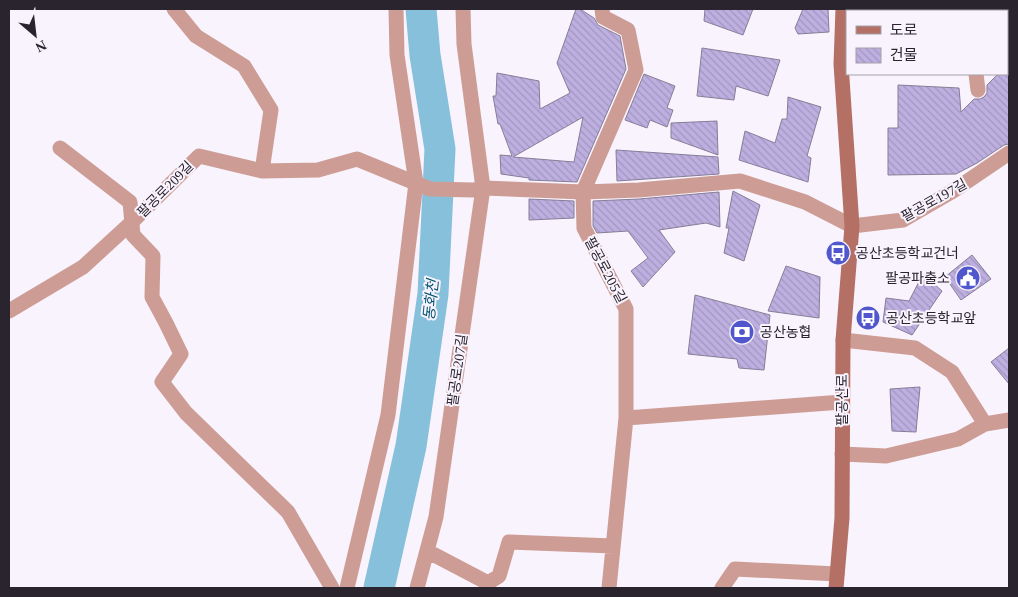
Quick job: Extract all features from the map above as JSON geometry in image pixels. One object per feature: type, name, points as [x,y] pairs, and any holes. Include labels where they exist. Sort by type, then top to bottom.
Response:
[{"type":"main road","name":"팔공산로","points":[[837,581],[842,518],[843,340],[852,226],[842,64],[843,9]]},
{"type":"street","points":[[174,9],[196,36],[244,66],[272,110],[262,171],[318,170],[357,159],[423,186],[583,192],[639,190],[740,181],[805,202],[852,226]]},
{"type":"street","points":[[347,588],[388,415],[423,186],[397,55],[396,9]]},
{"type":"street","name":"팔공로207길","points":[[417,588],[436,517],[478,189],[464,44],[463,9]]},
{"type":"street","name":"팔공로205길","points":[[602,9],[603,17],[628,30],[636,70],[583,192],[584,228],[626,309],[626,418],[609,588]]},
{"type":"street","points":[[976,75],[978,90]]},
{"type":"street","name":"팔공로209길","points":[[60,148],[130,202],[133,235],[153,256],[152,297],[181,354],[162,382],[186,413],[288,512],[332,588]]},
{"type":"street","name":"팔공로197길","points":[[852,226],[903,220],[953,191],[1009,153]]},
{"type":"street","name":"팔공로209길","points":[[9,311],[83,267],[199,156],[262,171]]},
{"type":"street","points":[[843,340],[915,348],[952,372],[985,424]]},
{"type":"street","points":[[626,418],[842,402]]},
{"type":"street","points":[[842,454],[886,456],[958,439],[985,424],[1009,420]]},
{"type":"street","points":[[427,551],[488,583],[499,576],[509,542],[613,546]]},
{"type":"street","name":"팔공산로","points":[[722,588],[735,569],[837,581]]},
{"type":"building","points":[[576,9],[580,9],[594,18],[598,25],[620,36],[626,69],[577,182],[529,180],[529,178],[501,174],[500,155],[512,156],[500,124],[498,124],[493,96],[496,96],[497,73],[539,81],[540,109],[570,93],[557,63]],"holes":[[[583,117],[574,162],[513,157]]]},
{"type":"building","points":[[705,9],[753,9],[743,35],[704,21]]},
{"type":"building","points":[[803,9],[828,9],[829,32],[798,34],[795,28]]},
{"type":"building","points":[[702,48],[780,60],[768,96],[736,86],[734,100],[697,96]]},
{"type":"building","points":[[1009,62],[1009,144],[1004,145],[956,174],[888,175],[888,128],[898,128],[898,85],[959,88],[961,112],[974,99],[984,97],[987,93],[987,85],[997,75],[1008,75]]},
{"type":"building","points":[[644,74],[675,86],[667,108],[673,110],[667,127],[650,120],[647,128],[625,120]]},
{"type":"building","points":[[788,97],[821,107],[807,156],[811,158],[808,182],[739,160],[745,131],[775,143],[782,119],[787,119]]},
{"type":"building","points":[[717,121],[718,155],[671,138],[671,123]]},
{"type":"building","points":[[616,150],[718,157],[719,174],[617,181]]},
{"type":"building","points":[[733,191],[760,205],[744,261],[724,253],[729,228],[726,228]]},
{"type":"building","points":[[719,192],[720,227],[706,223],[659,230],[675,252],[643,287],[631,271],[648,258],[628,231],[597,233],[593,226],[593,201]]},
{"type":"building","points":[[529,199],[574,201],[574,218],[529,220]]},
{"type":"building","name":"팔공파출소","points":[[972,255],[991,279],[961,300],[945,277]]},
{"type":"building","points":[[786,266],[820,277],[819,318],[768,311]]},
{"type":"building","points":[[923,274],[942,291],[912,335],[883,322],[886,298],[909,301]]},
{"type":"building","points":[[695,295],[770,315],[764,370],[739,368],[737,359],[688,354]]},
{"type":"building","points":[[1009,348],[1009,384],[991,362]]},
{"type":"building","points":[[920,387],[916,432],[892,431],[890,389]]},
{"type":"waterway","name":"동화천","points":[[379,588],[411,446],[433,294],[440,149],[425,55],[421,9]]},
{"type":"place","name":"공산초등학교건너","points":[[838,253]]},
{"type":"place","name":"팔공파출소","points":[[968,278]]},
{"type":"place","name":"공산초등학교앞","points":[[868,318]]},
{"type":"place","name":"공산농협","points":[[742,332]]}]
